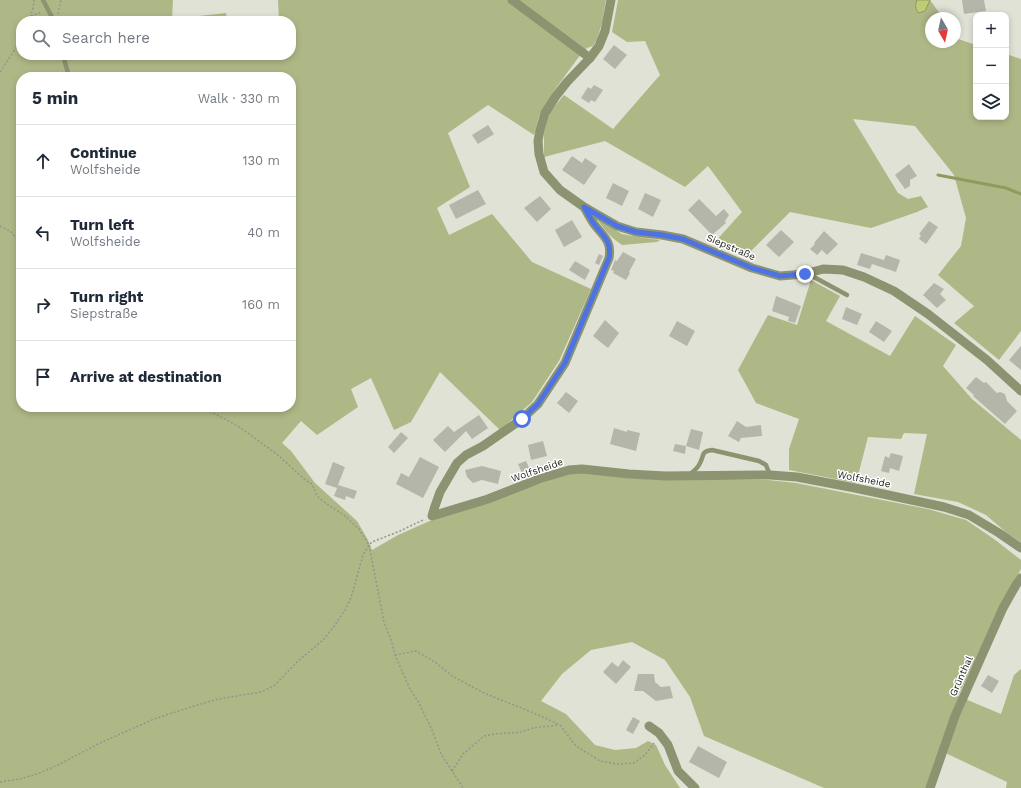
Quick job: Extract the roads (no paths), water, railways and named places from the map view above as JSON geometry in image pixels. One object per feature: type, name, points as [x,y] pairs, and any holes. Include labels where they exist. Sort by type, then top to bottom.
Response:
[{"type":"street","points":[[512,0],[590,58]]},
{"type":"street","name":"Siepstraße","points":[[611,0],[605,31],[599,46],[556,96],[546,113],[540,130],[538,141],[539,154],[544,172],[560,190],[584,207],[617,226],[636,232],[683,239],[752,268],[780,276],[805,274],[823,268],[843,270],[864,277],[894,291],[928,314],[987,360],[1021,392]]},
{"type":"street","name":"Wolfsheide","points":[[584,207],[607,240],[610,250],[609,258],[565,363],[538,404],[522,419],[457,462],[440,492],[432,516],[488,499],[539,479],[569,470],[582,469],[665,476],[770,475],[804,478],[944,507],[969,515],[1021,548]]},
{"type":"street","name":"Grünthal","points":[[930,788],[955,716],[1003,608],[1021,578]]},
{"type":"street","points":[[649,726],[659,733],[668,745],[678,771],[695,788]]},
{"type":"lane","points":[[43,0],[52,16]]},
{"type":"lane","points":[[64,60],[68,72]]},
{"type":"lane","points":[[810,273],[812,276],[847,295]]},
{"type":"lane","points":[[689,475],[700,464],[706,451],[712,450],[760,461],[766,465],[770,475]]},
{"type":"waterway","points":[[938,175],[1006,188],[1021,194]]}]
